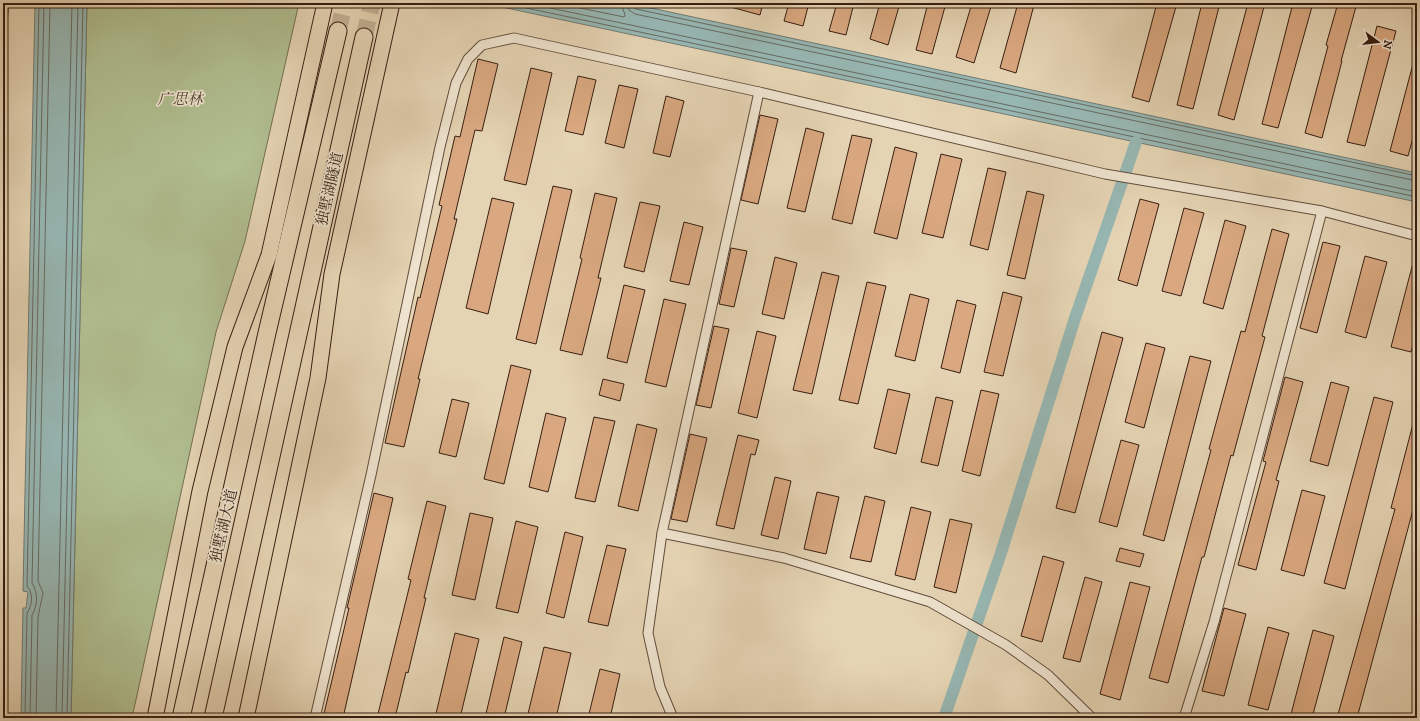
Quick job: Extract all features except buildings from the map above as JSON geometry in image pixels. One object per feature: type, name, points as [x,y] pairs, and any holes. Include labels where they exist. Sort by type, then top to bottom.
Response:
[{"type":"highway","name":"独墅湖隧道","points":[[267,333],[338,32]]},
{"type":"highway","name":"独墅湖隧道","points":[[296,340],[364,37]]},
{"type":"highway","name":"独墅湖大道","points":[[182,718],[267,333]]},
{"type":"highway","name":"独墅湖大道","points":[[213,718],[296,340]]},
{"type":"main road","points":[[155,718],[200,490],[235,347],[269,255],[325,3]]},
{"type":"main road","points":[[246,718],[318,378],[332,274],[392,3]]},
{"type":"street","points":[[315,718],[371,476],[440,147],[456,83],[468,59],[482,45],[514,38],[759,92],[1105,174],[1322,211],[1417,236]]},
{"type":"street","points":[[673,718],[660,687],[648,633],[662,533],[759,92]]},
{"type":"street","points":[[1184,718],[1214,622],[1322,211]]},
{"type":"street","points":[[662,533],[784,558],[930,602],[1006,645],[1030,662],[1048,675],[1092,718]]},
{"type":"lane","points":[[3,29],[7,3]]},
{"type":"green space","name":"广思林","points":[[87,3],[299,3],[245,241],[216,332],[132,718],[71,718]]},
{"type":"water","points":[[35,3],[87,3],[71,718],[21,718],[23,608],[26,608],[28,592],[23,591]]},
{"type":"water","points":[[483,3],[628,3],[1417,173],[1417,202]]},
{"type":"waterway","points":[[944,718],[1000,556],[1075,318],[1136,142]]},
{"type":"tunnel","points":[[338,31],[345,3]]},
{"type":"tunnel","points":[[364,37],[372,3]]}]
